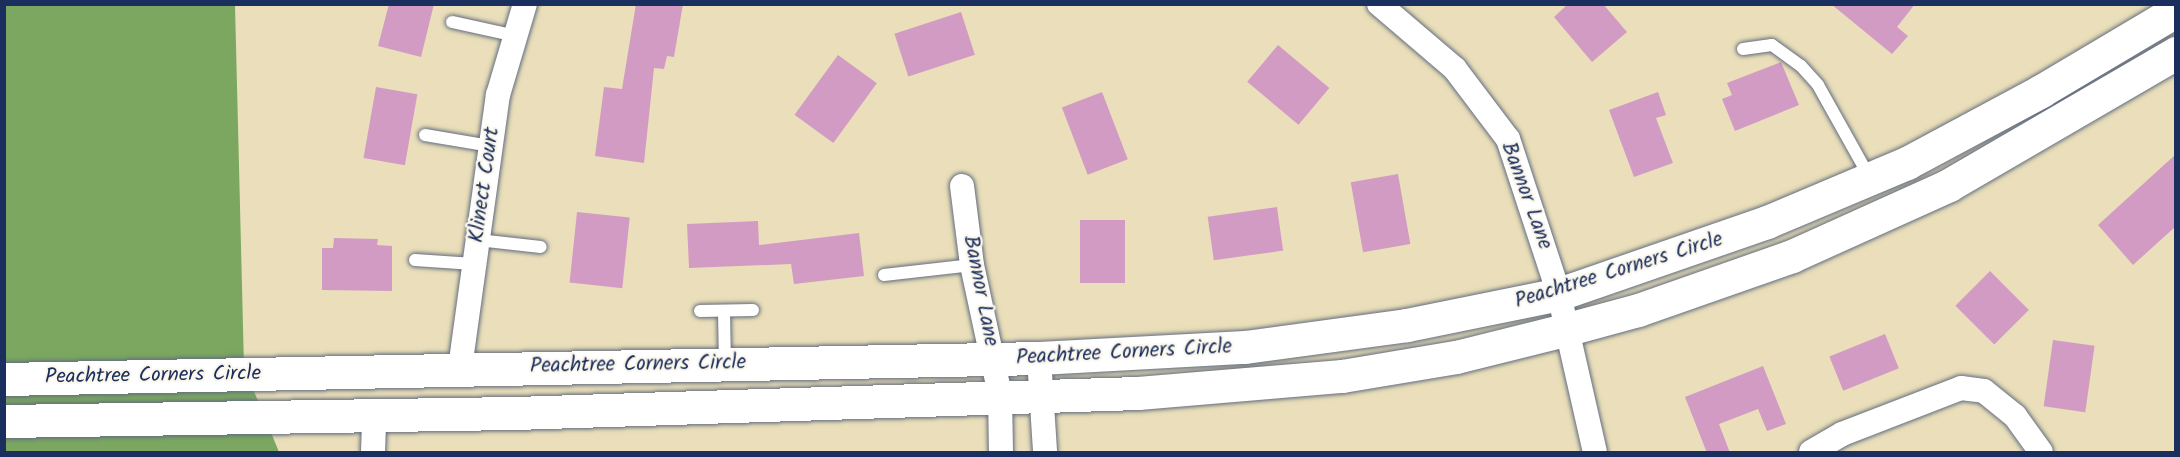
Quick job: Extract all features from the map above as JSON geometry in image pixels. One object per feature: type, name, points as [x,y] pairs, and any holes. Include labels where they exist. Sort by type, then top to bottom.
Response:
[{"type":"street","name":"Klinect Court","points":[[460,368],[498,95],[525,4]]},
{"type":"street","name":"Bannor Lane","points":[[1379,4],[1455,69],[1508,139],[1559,294],[1595,453]]},
{"type":"street","name":"Peachtree Corners Circle","points":[[4,379],[1039,358],[1245,347],[1431,321],[1559,294],[1704,246],[1870,179],[2041,91],[2175,12]]},
{"type":"street","name":"Peachtree Corners Circle","points":[[4,420],[374,416],[1000,395],[1042,396],[1243,387],[1342,376],[1456,357],[1568,330],[1638,310],[1792,255],[1949,185],[2175,53]]},
{"type":"street","name":"Bannor Lane","points":[[962,186],[972,265],[1000,395],[1001,453]]},
{"type":"street","points":[[1039,358],[1045,453]]},
{"type":"street","points":[[1811,453],[1842,434],[1961,388],[1983,391],[2014,416],[2041,453]]},
{"type":"street","points":[[373,453],[374,416]]},
{"type":"lane","points":[[452,22],[516,36]]},
{"type":"lane","points":[[1743,49],[1772,45],[1801,66],[1818,85],[1870,179]]},
{"type":"lane","points":[[425,135],[491,146]]},
{"type":"lane","points":[[478,240],[541,246]]},
{"type":"lane","points":[[415,260],[474,264]]},
{"type":"lane","points":[[884,275],[972,265]]},
{"type":"lane","points":[[700,311],[753,310]]},
{"type":"lane","points":[[724,312],[725,364]]},
{"type":"green space","points":[[4,5],[235,5],[244,367],[279,452],[5,452]]},
{"type":"building","points":[[389,4],[434,4],[421,57],[378,46]]},
{"type":"building","points":[[636,4],[683,4],[674,57],[667,56],[664,69],[654,68],[644,163],[595,156],[604,87],[622,89]]},
{"type":"building","points":[[1568,4],[1603,4],[1627,32],[1592,62],[1554,17]]},
{"type":"building","points":[[1831,4],[1915,4],[1897,27],[1908,36],[1892,54]]},
{"type":"building","points":[[961,12],[975,55],[908,76],[894,34]]},
{"type":"building","points":[[1278,45],[1329,88],[1298,125],[1247,82]]},
{"type":"building","points":[[838,55],[877,83],[833,143],[795,115]]},
{"type":"building","points":[[1781,62],[1799,105],[1735,131],[1722,99],[1732,95],[1727,83]]},
{"type":"building","points":[[376,87],[417,94],[405,165],[363,158]]},
{"type":"building","points":[[1102,92],[1128,159],[1088,175],[1062,107]]},
{"type":"building","points":[[1658,92],[1666,115],[1656,118],[1673,163],[1634,177],[1609,110]]},
{"type":"building","points":[[2175,155],[2175,227],[2133,265],[2098,225]]},
{"type":"building","points":[[1398,174],[1410,244],[1363,252],[1351,182]]},
{"type":"building","points":[[1277,207],[1283,251],[1214,260],[1208,217]]},
{"type":"building","points":[[577,212],[630,218],[622,288],[570,283]]},
{"type":"building","points":[[1080,220],[1125,220],[1125,283],[1080,283]]},
{"type":"building","points":[[758,221],[759,245],[859,233],[864,276],[794,284],[791,264],[689,268],[687,224]]},
{"type":"building","points":[[334,238],[378,239],[377,245],[392,246],[392,291],[322,290],[322,248],[333,248]]},
{"type":"building","points":[[1990,271],[2029,310],[1994,345],[1955,306]]},
{"type":"building","points":[[1885,334],[1899,368],[1843,391],[1829,356]]},
{"type":"building","points":[[2053,340],[2095,346],[2085,412],[2044,406]]},
{"type":"building","points":[[1763,366],[1786,424],[1767,431],[1758,409],[1719,424],[1730,453],[1707,453],[1685,397]]}]
